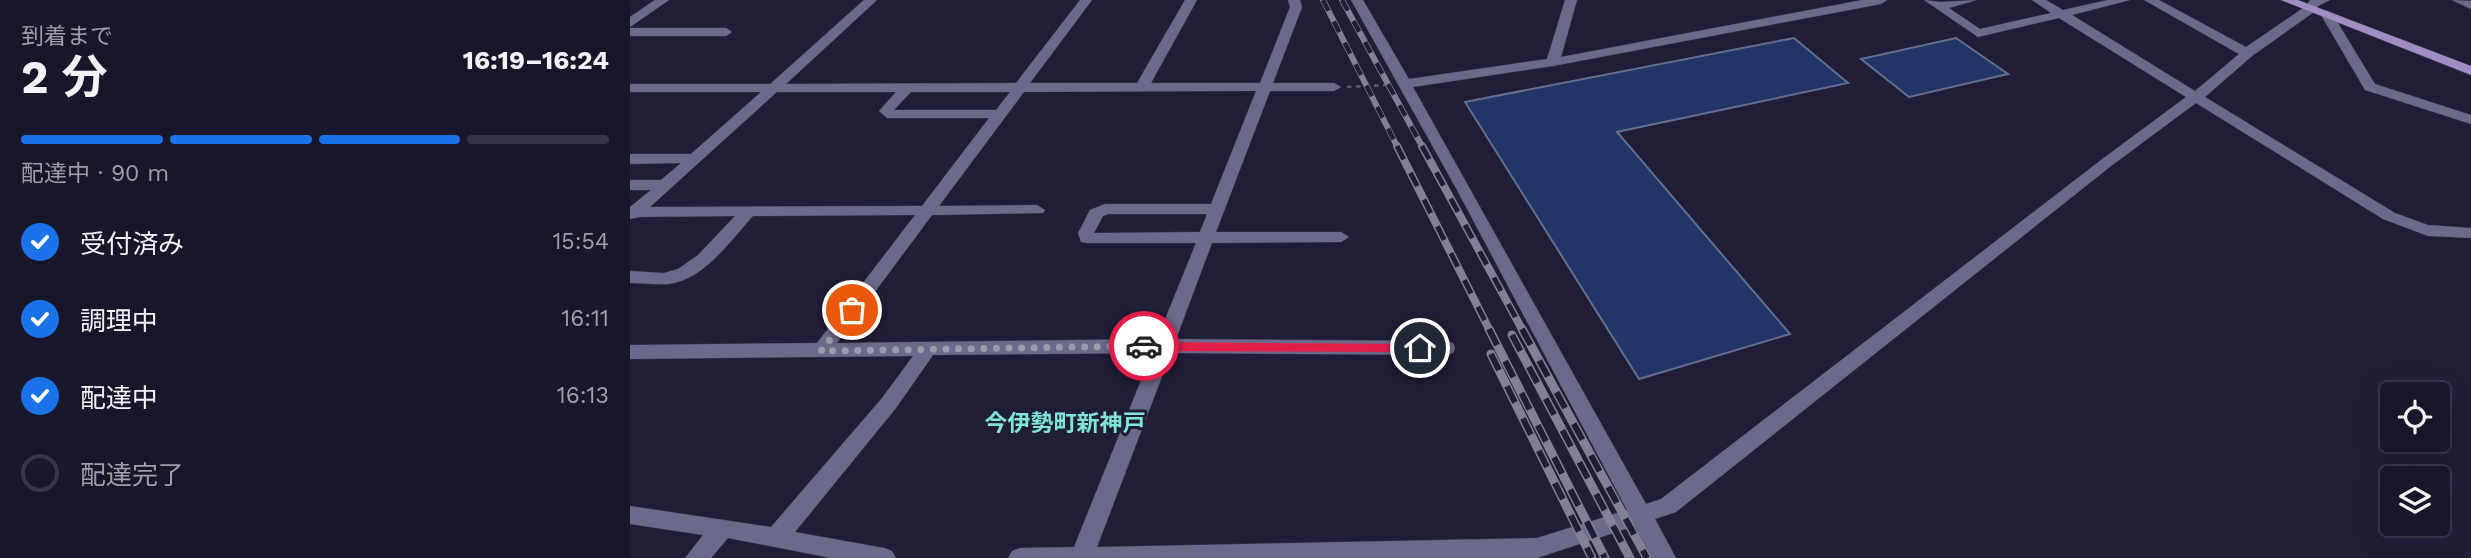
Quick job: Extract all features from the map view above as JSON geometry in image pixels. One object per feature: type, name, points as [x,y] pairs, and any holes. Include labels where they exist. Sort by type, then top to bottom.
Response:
[{"type":"main road","points":[[2287,0],[2471,71]]},
{"type":"street","points":[[630,23],[663,0]]},
{"type":"street","points":[[632,214],[871,0]]},
{"type":"street","points":[[821,351],[1086,0]]},
{"type":"street","points":[[1141,88],[1191,0]]},
{"type":"street","points":[[1082,556],[1296,7],[1294,0]]},
{"type":"street","points":[[1357,0],[1465,190],[1664,558]]},
{"type":"street","points":[[1553,62],[1571,0]]},
{"type":"street","points":[[1403,84],[1553,62],[1827,5],[1881,0]]},
{"type":"street","points":[[1935,3],[1971,0]]},
{"type":"street","points":[[2038,0],[2399,221],[2424,231],[2471,233]]},
{"type":"street","points":[[1935,3],[1978,33],[2124,0]]},
{"type":"street","points":[[2150,0],[2248,53]]},
{"type":"street","points":[[1020,558],[1537,548],[1552,551],[1668,506],[2106,163],[2197,96],[2248,53],[2310,9],[2314,3],[2325,0]]},
{"type":"street","points":[[2458,0],[2471,5]]},
{"type":"street","points":[[2327,15],[2370,88],[2471,120]]},
{"type":"street","points":[[630,32],[726,32]]},
{"type":"street","points":[[630,88],[1334,87]]},
{"type":"street","points":[[906,89],[886,111],[892,115],[1000,114]]},
{"type":"street","points":[[630,159],[696,158]]},
{"type":"street","points":[[630,185],[665,185]]},
{"type":"street","points":[[1216,209],[1105,209],[1096,213],[1086,233],[1087,238],[1341,237]]},
{"type":"street","points":[[632,214],[1037,210]]},
{"type":"street","points":[[630,277],[673,277],[684,273],[698,264],[749,211]]},
{"type":"street","points":[[630,352],[1163,346],[1446,348]]},
{"type":"street","points":[[776,538],[889,403],[928,350]]},
{"type":"street","points":[[630,515],[723,528],[884,558]]},
{"type":"street","points":[[697,558],[723,528]]},
{"type":"path","points":[[1334,87],[1403,84]]},
{"type":"building","points":[[1794,38],[1848,83],[1617,132],[1790,334],[1639,379],[1465,102]]},
{"type":"building","points":[[1956,38],[2008,74],[1909,97],[1861,59]]},
{"type":"railway","points":[[1323,0],[1398,148]]},
{"type":"railway","points":[[1342,0],[1423,148]]},
{"type":"railway","points":[[1397,146],[1490,331]]},
{"type":"railway","points":[[1422,146],[1523,331]]},
{"type":"railway","points":[[1489,329],[1605,558]]},
{"type":"railway","points":[[1522,329],[1647,558]]},
{"type":"railway","points":[[1512,335],[1630,558]]},
{"type":"railway","points":[[1491,354],[1592,558]]},
{"type":"way so far","points":[[852,310],[821,351],[1144,346]]},
{"type":"district","name":"今伊勢町新神戸","points":[[1065,423]]},
{"type":"route","points":[[1144,346],[1420,348]]}]
